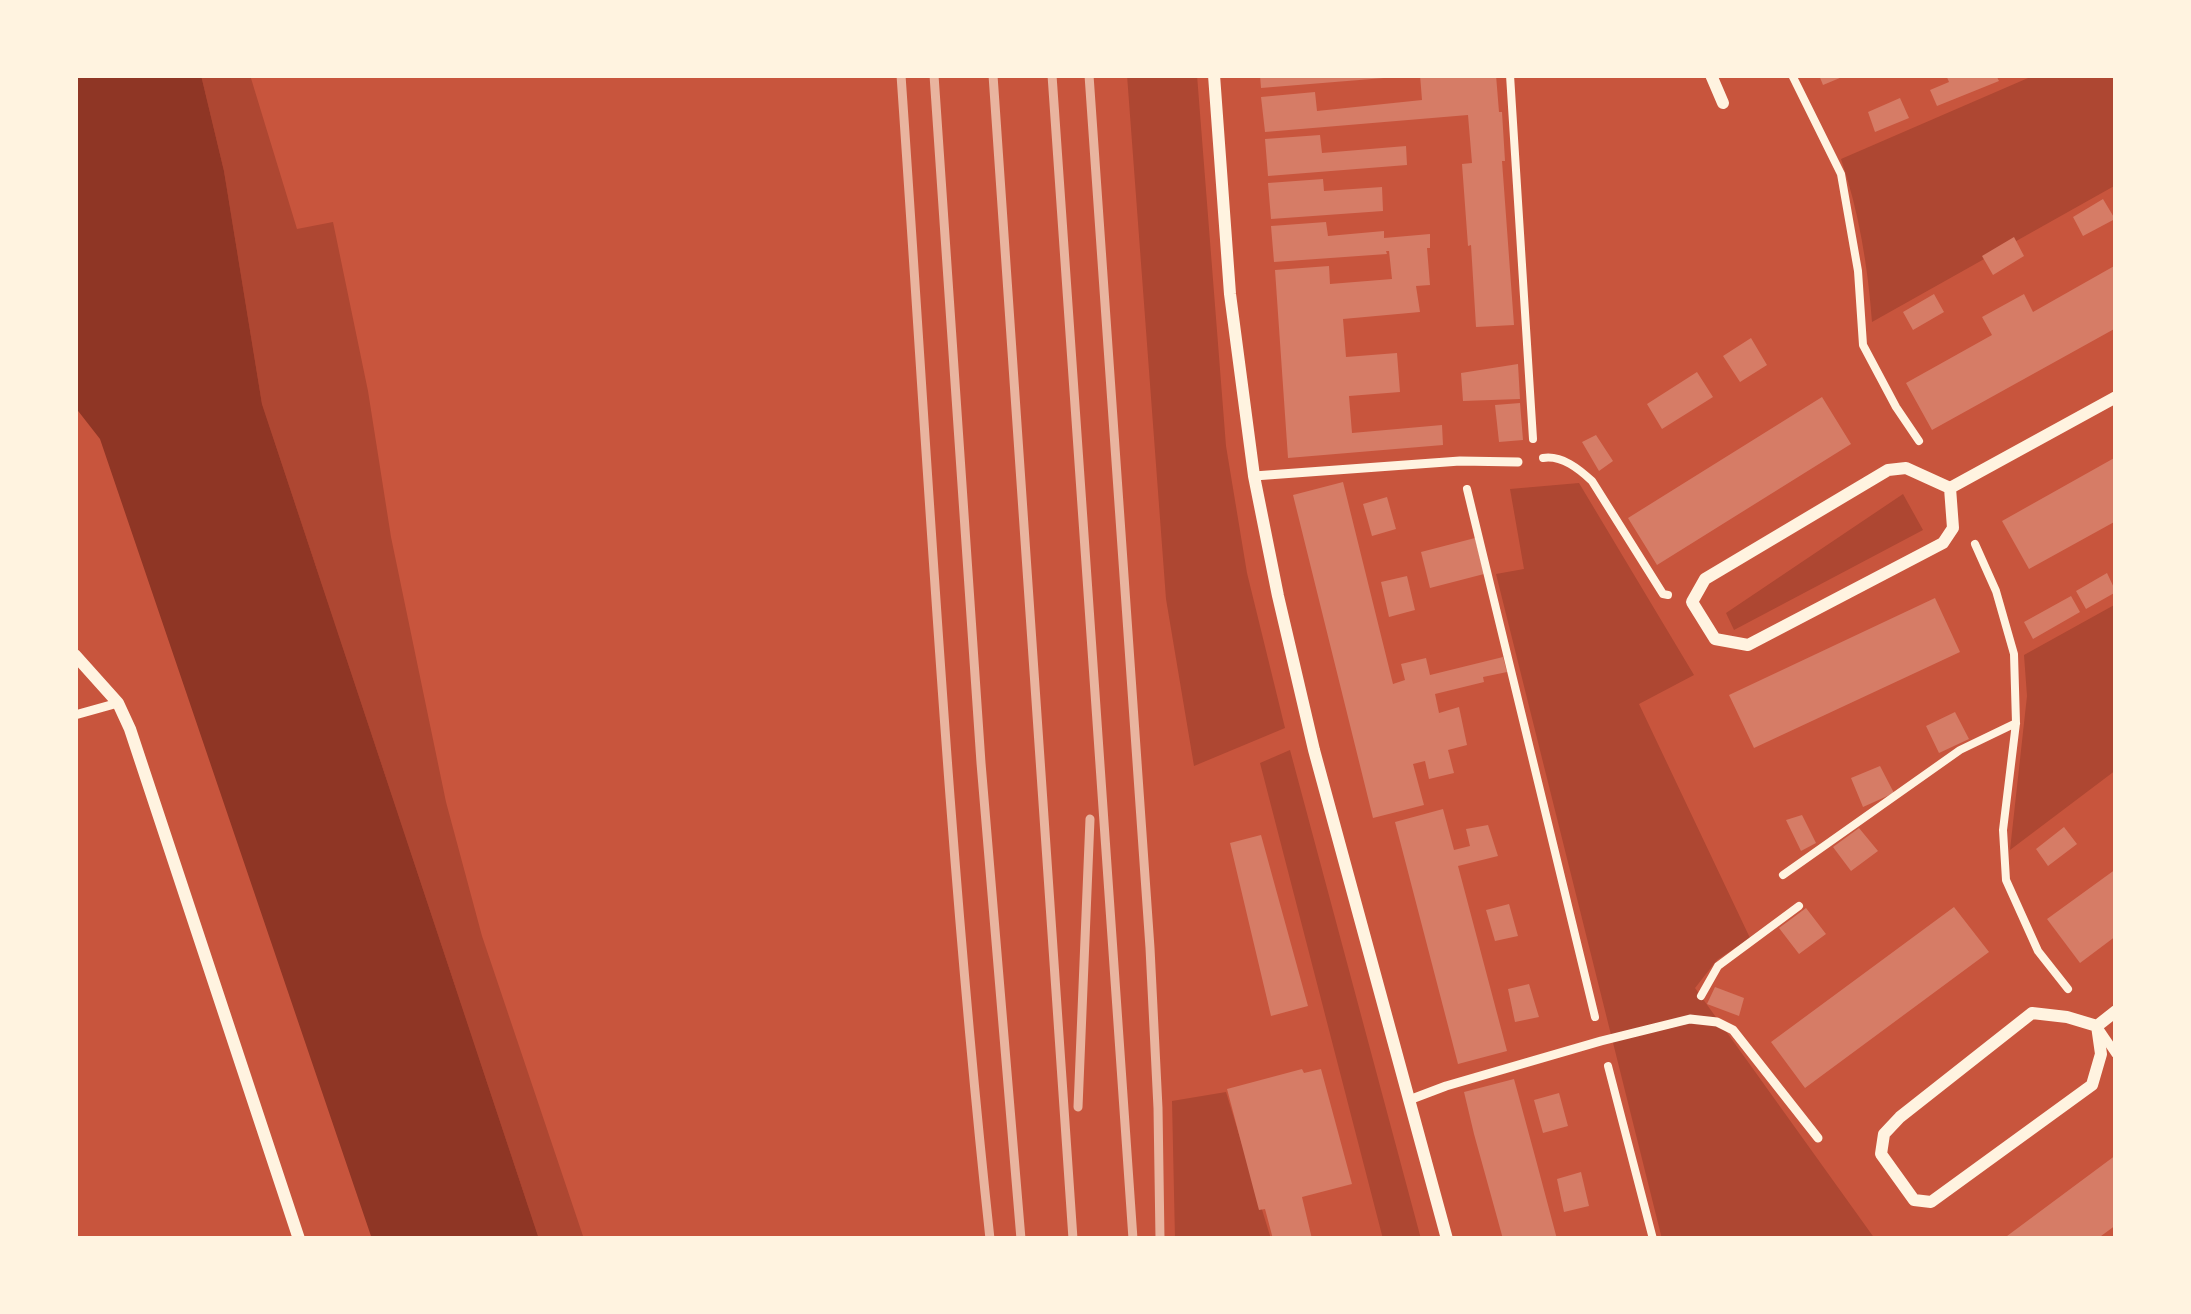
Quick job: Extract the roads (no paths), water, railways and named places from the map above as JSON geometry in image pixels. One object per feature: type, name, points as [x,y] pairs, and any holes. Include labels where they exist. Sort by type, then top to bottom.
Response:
[{"type":"street","points":[[1214,75],[1230,294],[1254,476],[1278,596],[1314,750],[1447,1239]]},
{"type":"street","points":[[1711,75],[1723,103]]},
{"type":"street","points":[[1950,488],[2116,397]]},
{"type":"street","points":[[1906,468],[1950,488],[1953,528],[1942,543],[1748,645],[1715,639],[1692,602],[1705,579],[1888,470],[1906,468]]},
{"type":"street","points":[[75,655],[118,703],[137,751],[299,1239]]},
{"type":"street","points":[[2097,1025],[2116,1011]]},
{"type":"street","points":[[2032,1013],[2097,1025],[2101,1054],[2092,1085],[1931,1202],[1914,1200],[1881,1154],[1884,1134],[1900,1117],[2032,1013]]},
{"type":"lane","points":[[1254,476],[1460,461],[1518,462]]},
{"type":"lane","points":[[75,716],[118,703]]},
{"type":"lane","points":[[1409,1100],[1446,1085],[1690,1019],[1717,1022],[1733,1030],[1819,1138]]},
{"type":"lane","points":[[2097,1025],[2116,1054]]},
{"type":"railway","points":[[901,75],[951,803],[990,1239]]},
{"type":"railway","points":[[934,75],[981,763],[1021,1239]]},
{"type":"railway","points":[[993,75],[1073,1239]]},
{"type":"railway","points":[[1052,75],[1133,1239]]},
{"type":"railway","points":[[1089,75],[1150,948],[1160,1239]]},
{"type":"railway","points":[[1078,1107],[1090,819]]}]
